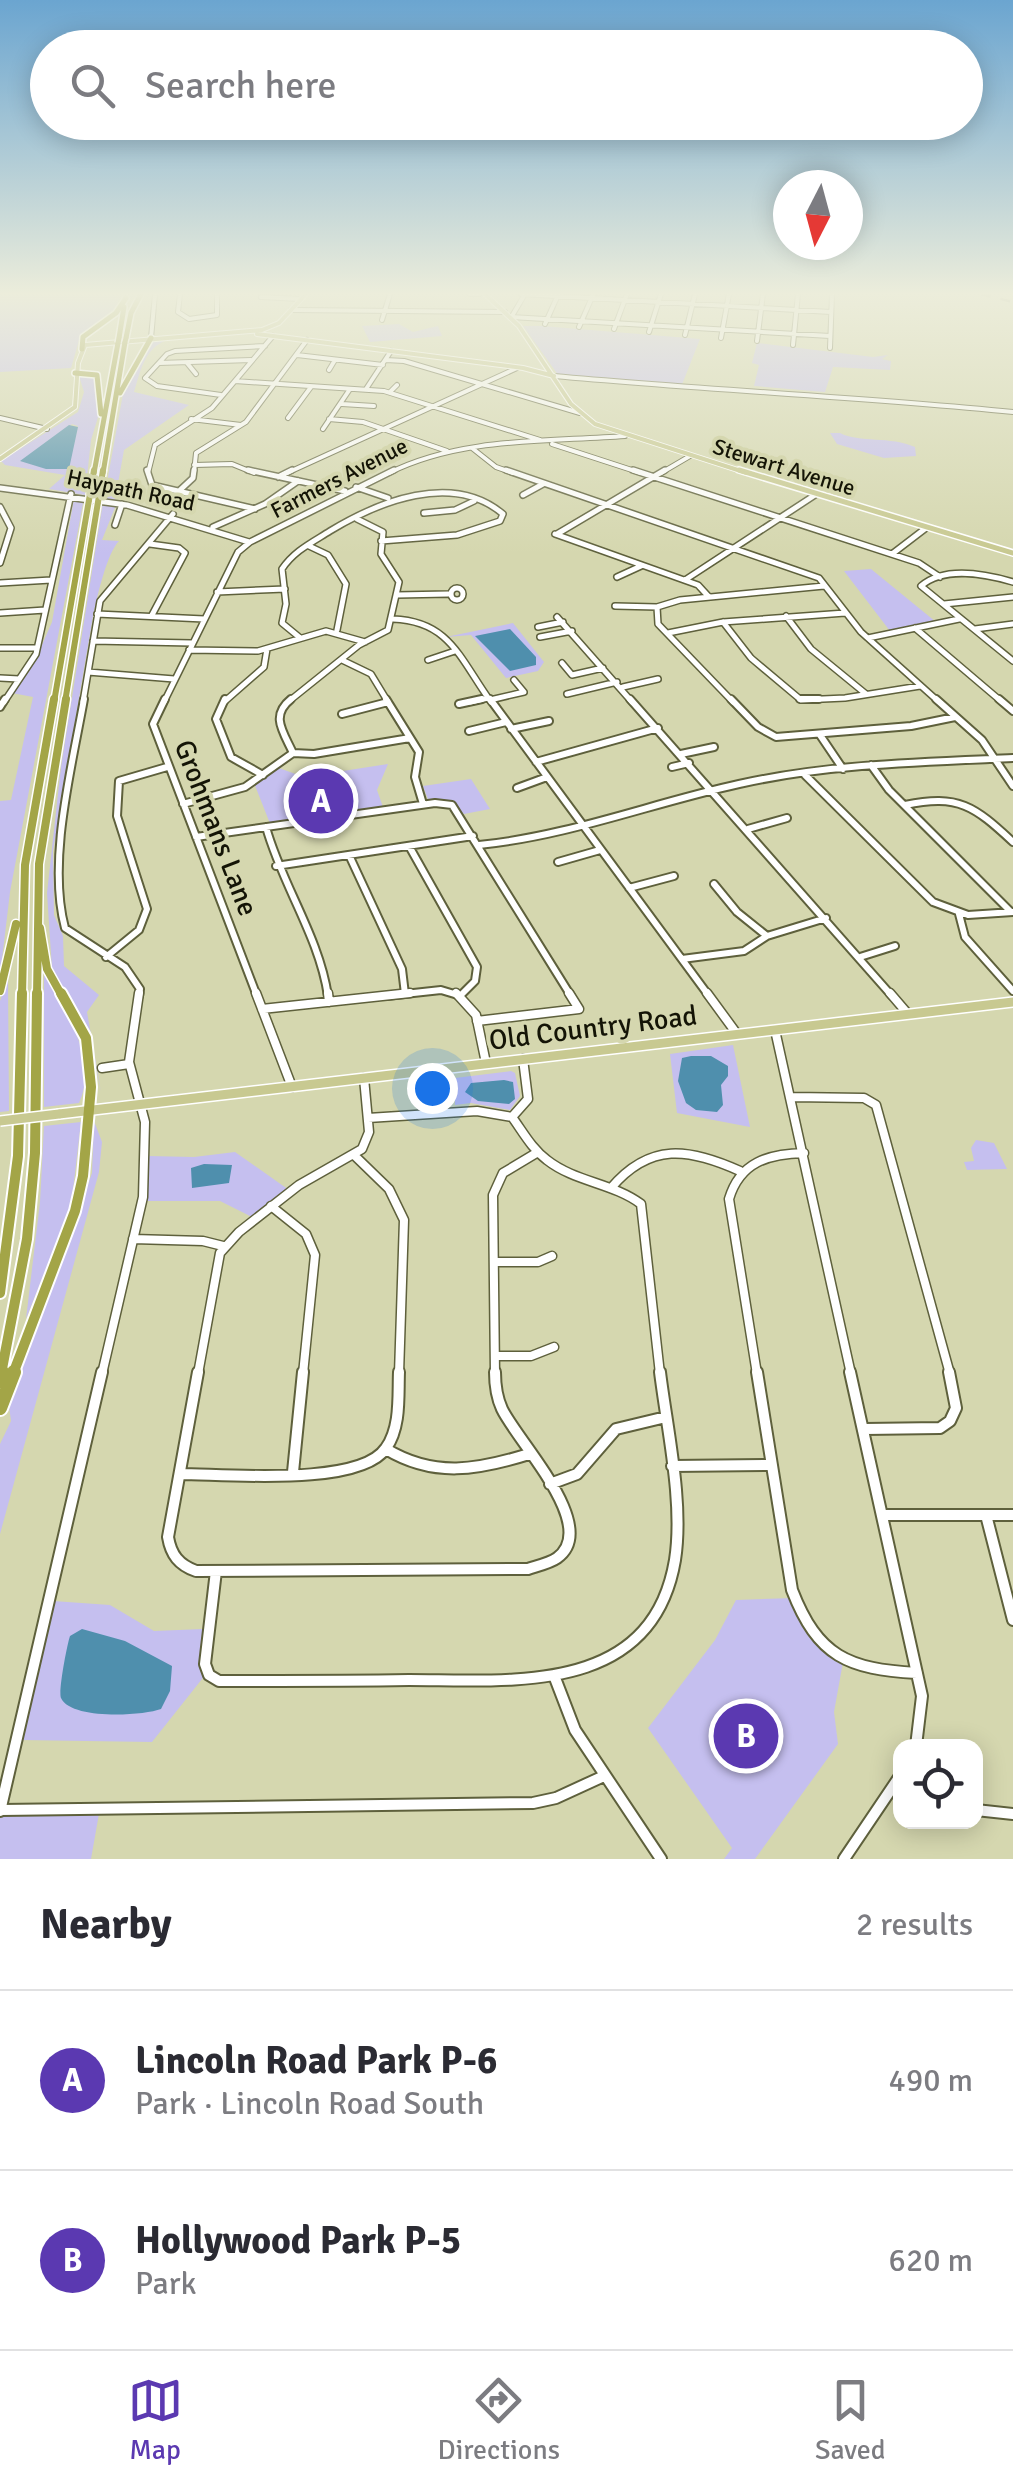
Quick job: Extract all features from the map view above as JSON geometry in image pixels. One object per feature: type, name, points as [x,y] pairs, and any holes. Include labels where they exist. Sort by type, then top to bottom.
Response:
[{"type":"highway","points":[[97,381],[103,426]]},
{"type":"highway","points":[[0,1381],[24,1255],[35,1153],[37,890],[42,838],[113,381]]},
{"type":"highway","points":[[0,1293],[18,1156],[23,892],[30,827],[118,381]]},
{"type":"highway","points":[[115,405],[128,381]]},
{"type":"highway","points":[[0,1408],[75,1211],[83,1176],[89,1111],[91,1072],[86,1038],[43,958],[37,890]]},
{"type":"highway","points":[[0,991],[23,892]]},
{"type":"main road","points":[[0,459],[72,412],[79,402],[76,381]]},
{"type":"main road","name":"Stewart Avenue","points":[[557,381],[580,413],[625,436],[1013,553]]},
{"type":"main road","name":"Old Country Road","points":[[0,1121],[1013,1002]]},
{"type":"street","points":[[148,381],[222,395]]},
{"type":"street","points":[[256,510],[149,483],[149,454],[155,445],[191,419],[210,410],[235,381],[366,389],[390,392],[926,565],[940,577]]},
{"type":"street","points":[[366,389],[371,381]]},
{"type":"street","points":[[469,381],[580,413]]},
{"type":"street","points":[[278,477],[488,381]]},
{"type":"street","points":[[605,381],[758,395],[829,394],[1013,412]]},
{"type":"street","points":[[180,492],[193,478],[198,450],[242,425],[273,383]]},
{"type":"street","points":[[390,392],[397,385]]},
{"type":"street","points":[[288,418],[312,386]]},
{"type":"street","points":[[323,430],[351,388]]},
{"type":"street","points":[[340,404],[374,406]]},
{"type":"street","points":[[0,418],[47,429]]},
{"type":"street","points":[[191,419],[242,425]]},
{"type":"street","points":[[330,420],[361,422],[448,451]]},
{"type":"street","points":[[0,428],[12,421]]},
{"type":"street","name":"Farmers Avenue","points":[[250,542],[413,459],[471,447],[625,436]]},
{"type":"street","points":[[471,447],[488,464],[814,575],[868,638],[982,740],[1013,786]]},
{"type":"street","points":[[690,456],[556,534],[702,588],[708,597]]},
{"type":"street","points":[[194,465],[232,464],[254,473],[346,492]]},
{"type":"street","points":[[241,479],[254,473]]},
{"type":"street","points":[[212,528],[256,510],[299,480]]},
{"type":"street","points":[[523,496],[544,484]]},
{"type":"street","points":[[356,487],[388,498]]},
{"type":"street","name":"Haypath Road","points":[[0,488],[72,493],[173,514],[250,542]]},
{"type":"street","points":[[0,499],[10,489]]},
{"type":"street","points":[[299,637],[282,622],[284,560],[388,498],[435,491],[496,507],[502,518],[484,527],[414,540],[381,540]]},
{"type":"street","points":[[0,706],[37,648],[72,493]]},
{"type":"street","points":[[684,581],[816,495]]},
{"type":"street","points":[[424,514],[455,510],[475,500]]},
{"type":"street","points":[[115,526],[122,504]]},
{"type":"street","points":[[0,507],[11,528],[1,561]]},
{"type":"street","points":[[173,514],[104,594],[64,820],[60,906],[69,934],[134,976],[140,989],[129,1064],[143,1104],[143,1197],[0,1810],[532,1803],[556,1798],[604,1776]]},
{"type":"street","points":[[293,753],[277,718],[280,708],[365,642],[388,630],[393,619],[399,582],[380,554],[381,528],[356,518]]},
{"type":"street","points":[[892,554],[926,528]]},
{"type":"street","points":[[238,552],[239,538]]},
{"type":"street","name":"Grohmans Lane","points":[[250,542],[238,552],[153,724],[292,1087]]},
{"type":"street","points":[[149,544],[176,547],[186,553],[152,615]]},
{"type":"street","points":[[308,546],[328,555],[346,584],[337,630]]},
{"type":"street","points":[[617,577],[642,566]]},
{"type":"street","points":[[1010,656],[960,619],[921,583],[940,577],[982,574],[1013,582]]},
{"type":"street","points":[[0,583],[51,580]]},
{"type":"street","points":[[615,606],[657,606],[825,586]]},
{"type":"street","points":[[217,592],[285,590]]},
{"type":"street","points":[[398,595],[448,594]]},
{"type":"street","points":[[942,604],[1013,598]]},
{"type":"street","points":[[657,606],[657,621],[668,634],[764,731],[783,738],[911,726],[957,717]]},
{"type":"street","points":[[0,613],[44,610]]},
{"type":"street","points":[[668,634],[723,622],[846,613]]},
{"type":"street","points":[[98,614],[204,619]]},
{"type":"street","points":[[786,616],[811,649],[866,696]]},
{"type":"street","points":[[557,617],[714,790],[908,1014]]},
{"type":"street","points":[[393,619],[431,623],[737,1034]]},
{"type":"street","points":[[868,638],[960,619]]},
{"type":"street","points":[[538,628],[564,622]]},
{"type":"street","points":[[723,622],[741,647],[793,697],[813,702],[921,685]]},
{"type":"street","points":[[974,629],[1013,624]]},
{"type":"street","points":[[915,628],[1013,711]]},
{"type":"street","points":[[93,641],[267,649],[299,637],[337,630],[365,642]]},
{"type":"street","points":[[540,638],[572,631]]},
{"type":"street","points":[[0,648],[37,648]]},
{"type":"street","points":[[263,776],[231,758],[216,719],[225,699],[264,667],[267,649]]},
{"type":"street","points":[[428,660],[454,652]]},
{"type":"street","points":[[341,660],[368,670],[410,738],[420,756],[414,775],[423,804]]},
{"type":"street","points":[[562,663],[572,675],[605,668]]},
{"type":"street","points":[[88,672],[174,679]]},
{"type":"street","points":[[0,678],[20,679]]},
{"type":"street","points":[[567,694],[658,679]]},
{"type":"street","points":[[460,704],[524,692],[514,680]]},
{"type":"street","points":[[342,714],[388,702]]},
{"type":"street","points":[[512,729],[550,721]]},
{"type":"street","points":[[470,730],[506,722]]},
{"type":"street","points":[[536,762],[658,728]]},
{"type":"street","points":[[820,735],[843,769]]},
{"type":"street","points":[[183,804],[238,791],[293,753],[314,754],[410,738]]},
{"type":"street","points":[[681,754],[714,747]]},
{"type":"street","points":[[480,845],[508,842],[714,790],[804,774],[871,765],[1013,758]]},
{"type":"street","points":[[672,767],[689,763]]},
{"type":"street","points":[[871,765],[904,805],[1012,912]]},
{"type":"street","points":[[106,956],[139,930],[147,909],[117,816],[118,781],[168,767]]},
{"type":"street","points":[[804,774],[924,896],[959,914],[1012,912]]},
{"type":"street","points":[[517,788],[547,777]]},
{"type":"street","points":[[904,805],[938,797],[954,799],[982,814],[1013,842]]},
{"type":"street","points":[[196,836],[423,804],[446,803],[456,808],[579,1009],[477,1021]]},
{"type":"street","points":[[748,829],[787,818]]},
{"type":"street","points":[[266,827],[276,866],[327,976],[329,1002]]},
{"type":"street","points":[[276,866],[473,836]]},
{"type":"street","points":[[408,846],[477,966],[475,980],[462,994]]},
{"type":"street","points":[[558,862],[600,850]]},
{"type":"street","points":[[349,855],[402,969],[405,994]]},
{"type":"street","points":[[628,888],[674,876]]},
{"type":"street","points":[[714,884],[736,912],[767,936]]},
{"type":"street","points":[[959,914],[965,937],[1013,990]]},
{"type":"street","points":[[682,959],[744,951],[767,936],[826,918]]},
{"type":"street","points":[[860,957],[896,946]]},
{"type":"street","points":[[262,1010],[441,990],[462,994],[472,1003],[486,1064]]},
{"type":"street","points":[[775,1030],[917,1673],[923,1714],[918,1739]]},
{"type":"street","points":[[368,1118],[477,1111],[512,1117],[522,1112],[530,1098],[523,1059]]},
{"type":"street","points":[[102,1068],[129,1064]]},
{"type":"street","points":[[364,1078],[366,1142],[355,1156],[318,1172],[223,1246],[168,1537],[170,1550],[183,1567],[216,1571],[540,1567],[561,1557],[573,1533],[569,1512],[497,1406],[495,1187],[503,1173],[538,1152]]},
{"type":"street","points":[[792,1097],[864,1098],[876,1105],[954,1390],[956,1412],[951,1422],[940,1428],[864,1429]]},
{"type":"street","points":[[216,1571],[204,1664],[209,1676],[219,1681],[555,1678],[594,1667],[616,1655],[642,1632],[664,1601],[674,1575],[678,1544],[644,1210],[635,1198],[568,1172],[538,1152],[512,1117]]},
{"type":"street","points":[[804,1153],[767,1156],[740,1171],[731,1188],[730,1213],[792,1590],[809,1629],[844,1662],[871,1672],[917,1673]]},
{"type":"street","points":[[611,1188],[631,1163],[654,1154],[702,1156],[740,1171]]},
{"type":"street","points":[[180,1474],[349,1471],[386,1450],[397,1419],[406,1224],[390,1188],[355,1156]]},
{"type":"street","points":[[271,1206],[306,1234],[316,1255],[293,1472]]},
{"type":"street","points":[[133,1238],[203,1241],[223,1246]]},
{"type":"street","points":[[494,1262],[538,1262],[552,1256]]},
{"type":"street","points":[[495,1356],[530,1356],[554,1347]]},
{"type":"street","points":[[550,1484],[578,1474],[600,1443],[616,1429],[666,1417]]},
{"type":"street","points":[[386,1450],[418,1468],[442,1472],[484,1469],[529,1454]]},
{"type":"street","points":[[672,1466],[772,1465]]},
{"type":"street","points":[[883,1515],[1013,1515]]},
{"type":"street","points":[[986,1515],[1013,1620]]},
{"type":"street","points":[[555,1678],[575,1730],[661,1859]]},
{"type":"street","points":[[844,1859],[893,1786]]},
{"type":"street","points":[[983,1811],[1013,1814]]},
{"type":"shaded area","points":[[80,381],[95,381],[99,414],[91,440],[85,495],[49,489],[65,475],[5,465],[1,461],[78,412],[84,392]],"holes":[[[72,424],[78,426],[68,469],[22,461]]]},
{"type":"shaded area","points":[[128,381],[137,381],[134,392],[189,405],[124,450],[115,500],[104,499]]},
{"type":"shaded area","points":[[612,381],[683,381],[681,387]]},
{"type":"shaded area","points":[[755,381],[829,381],[825,392],[754,386]]},
{"type":"shaded area","points":[[830,433],[906,444],[915,447],[916,456],[884,458],[837,444]]},
{"type":"shaded area","points":[[84,498],[10,892],[0,976],[0,801],[11,800],[33,697],[12,693],[35,661],[52,622],[74,499]]},
{"type":"shaded area","points":[[103,502],[116,505],[102,540],[119,541],[107,565],[93,616],[53,851],[54,915],[63,936],[64,966],[99,995],[87,1012],[101,1092],[91,1042],[52,969],[47,893],[61,767]]},
{"type":"shaded area","points":[[871,569],[936,622],[890,631],[844,571]]},
{"type":"shaded area","points":[[513,623],[544,662],[538,671],[506,678],[471,635],[446,637]]},
{"type":"shaded area","points":[[388,764],[377,790],[384,810],[271,826],[254,783],[276,767],[304,777]]},
{"type":"shaded area","points":[[471,779],[490,809],[464,814],[451,802],[429,802],[423,786]]},
{"type":"shaded area","points":[[44,975],[70,1020],[83,1053],[84,1087],[79,1103],[44,1107]]},
{"type":"shaded area","points":[[8,979],[9,1111],[0,1112],[0,1001]]},
{"type":"shaded area","points":[[733,1045],[750,1127],[677,1113],[670,1054]]},
{"type":"shaded area","points":[[515,1073],[520,1096],[510,1110],[471,1103],[455,1105],[455,1078]]},
{"type":"shaded area","points":[[94,1121],[102,1142],[99,1172],[0,1534],[0,1444],[11,1421],[9,1406],[92,1173]]},
{"type":"shaded area","points":[[81,1122],[71,1207],[26,1319],[40,1202],[44,1126]]},
{"type":"shaded area","points":[[976,1140],[994,1143],[1007,1169],[967,1170],[964,1162],[974,1161],[971,1148]]},
{"type":"shaded area","points":[[235,1152],[289,1190],[254,1218],[220,1201],[147,1201],[148,1156],[194,1157]]},
{"type":"shaded area","points":[[794,1598],[799,1612],[843,1662],[834,1712],[838,1744],[755,1859],[724,1859],[732,1848],[648,1728],[715,1640],[736,1600]]},
{"type":"shaded area","points":[[53,1601],[110,1605],[154,1631],[203,1629],[206,1674],[152,1742],[21,1740]]},
{"type":"shaded area","points":[[100,1808],[91,1859],[0,1859],[0,1810]]},
{"type":"water","points":[[69,425],[78,427],[69,469],[46,469],[20,461]]},
{"type":"water","points":[[510,629],[536,657],[536,665],[510,671],[475,636]]},
{"type":"water","points":[[711,1056],[728,1066],[728,1076],[721,1085],[723,1105],[717,1112],[696,1110],[686,1103],[678,1081],[682,1058]]},
{"type":"water","points":[[513,1082],[515,1099],[509,1104],[478,1101],[465,1092],[471,1083]]},
{"type":"water","points":[[204,1164],[232,1165],[229,1183],[192,1188],[191,1168]]},
{"type":"water","points":[[82,1629],[125,1641],[172,1666],[170,1691],[161,1709],[108,1714],[67,1705],[60,1694],[65,1658],[70,1636]]},
{"type":"place","name":"Lincoln Road Park P-6","points":[[321,801]]},
{"type":"place","name":"Hollywood Park P-5","points":[[746,1736]]}]
